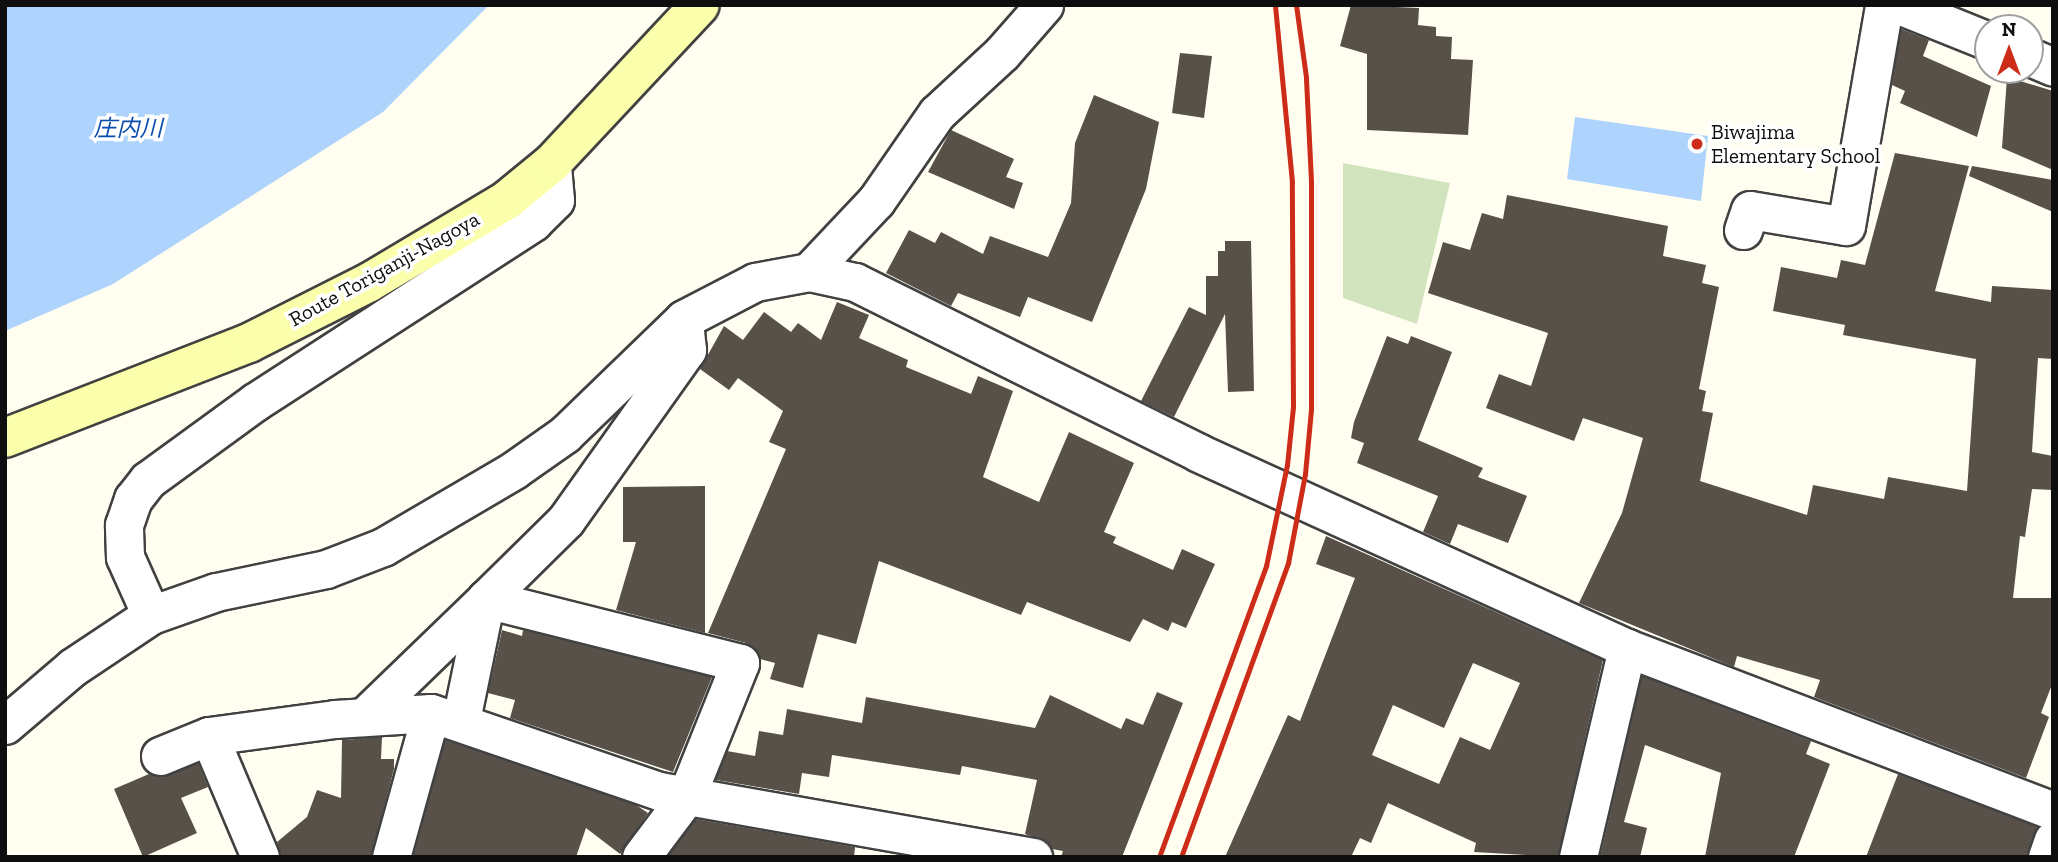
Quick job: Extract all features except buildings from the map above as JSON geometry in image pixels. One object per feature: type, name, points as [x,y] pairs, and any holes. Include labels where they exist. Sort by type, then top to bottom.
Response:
[{"type":"main road","name":"Route Toriganji-Nagoya","points":[[5,438],[249,343],[321,307],[506,200],[552,163],[700,5]]},
{"type":"street","points":[[808,272],[876,201],[937,113],[1002,53],[1044,5]]},
{"type":"street","points":[[1743,230],[1750,210],[1846,226],[1884,5]]},
{"type":"street","points":[[1899,5],[1974,35]]},
{"type":"street","points":[[151,615],[125,557],[124,524],[133,499],[148,480],[245,408],[533,222],[555,200],[552,163]]},
{"type":"street","points":[[5,725],[73,667],[151,615],[216,592],[326,569],[383,547],[514,470],[565,434],[684,319],[754,282],[808,272],[855,282],[1199,453],[1627,649],[2053,811]]},
{"type":"street","points":[[364,717],[566,520],[687,350],[684,319]]},
{"type":"street","points":[[391,857],[446,717],[486,599]]},
{"type":"street","points":[[486,599],[740,663],[686,797],[641,857]]},
{"type":"street","points":[[1577,857],[1627,649]]},
{"type":"street","points":[[160,756],[209,736],[364,717],[446,717],[686,797],[1033,857]]},
{"type":"street","points":[[209,736],[260,857]]},
{"type":"street","points":[[2047,857],[2053,841]]},
{"type":"green space","points":[[1343,163],[1450,183],[1417,324],[1343,298]]},
{"type":"water","name":"庄内川","points":[[5,5],[489,5],[383,112],[113,284],[5,331]]},
{"type":"water","points":[[1575,117],[1708,136],[1701,201],[1567,179]]},
{"type":"railway","points":[[1159,857],[1266,566],[1287,465],[1293,407],[1292,182],[1275,5]]},
{"type":"railway","points":[[1181,857],[1288,563],[1305,474],[1311,409],[1311,181],[1306,77],[1296,5]]},
{"type":"place","name":"Biwajima Elementary School","points":[[1697,144]]}]
